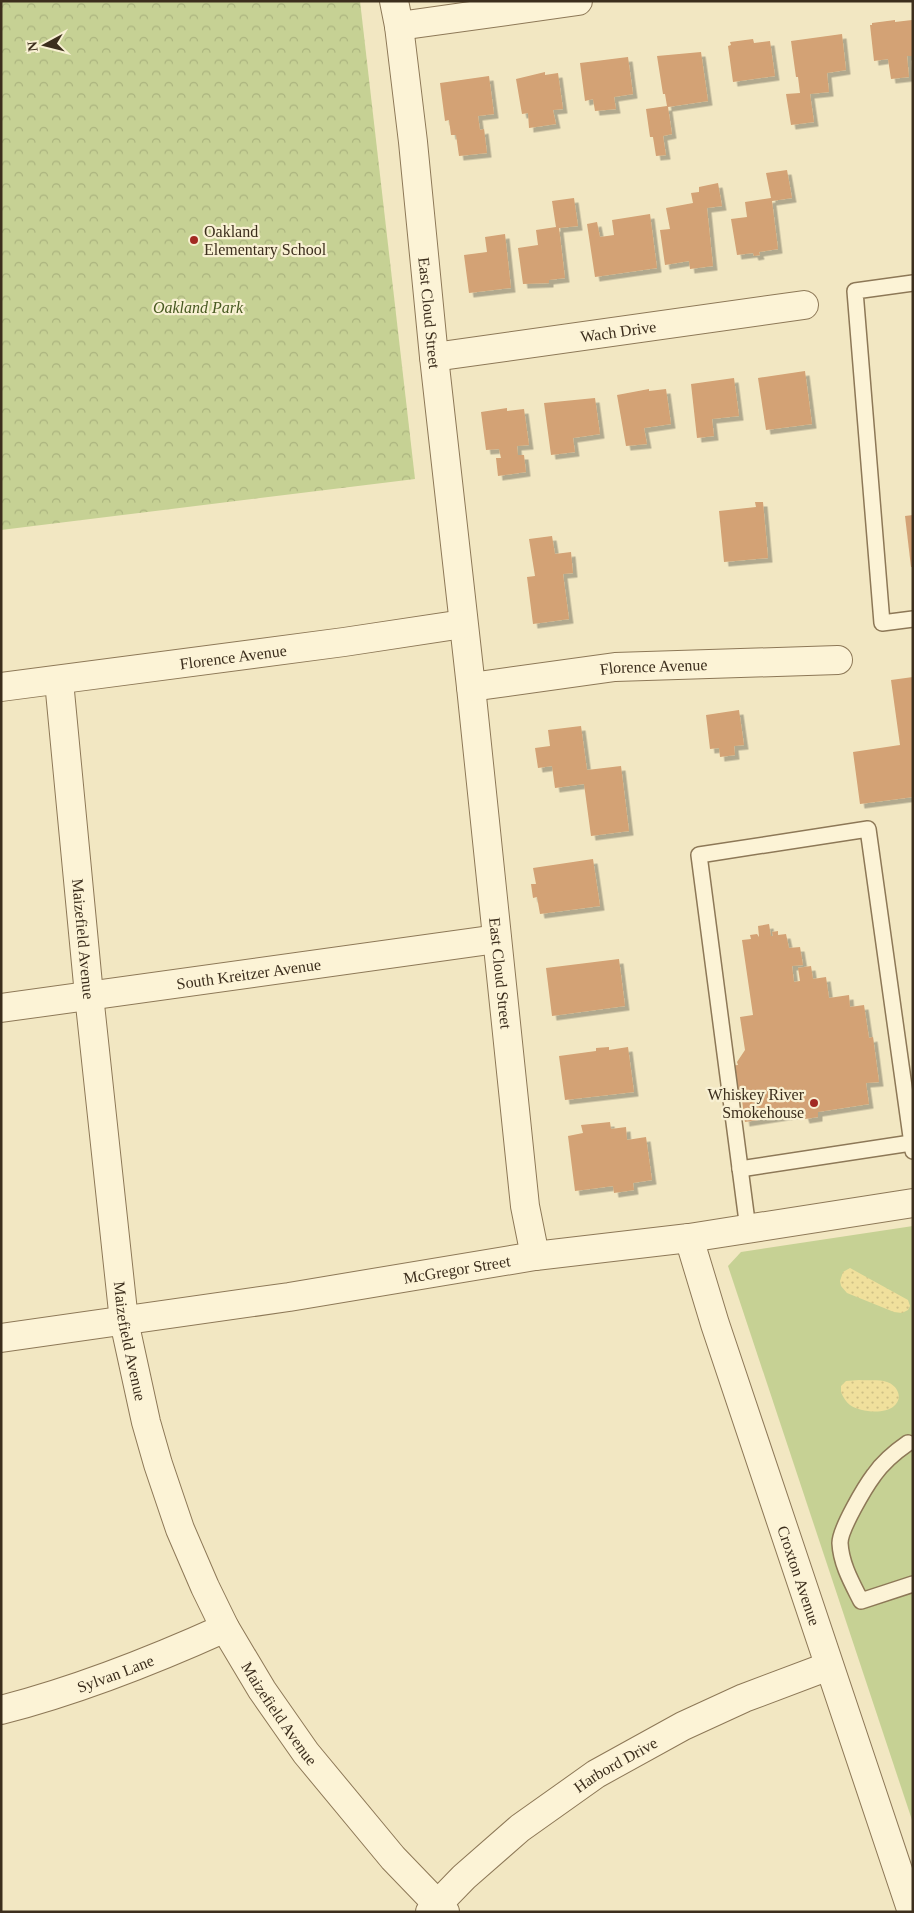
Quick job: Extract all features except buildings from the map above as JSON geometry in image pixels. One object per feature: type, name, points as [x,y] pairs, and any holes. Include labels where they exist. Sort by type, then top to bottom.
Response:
[{"type":"street","points":[[396,14],[578,1]]},
{"type":"street","name":"East Cloud Street","points":[[396,14],[414,151],[434,357],[471,687],[525,1206],[534,1256]]},
{"type":"street","name":"Wach Drive","points":[[434,357],[804,305]]},
{"type":"street","name":"Florence Avenue","points":[[1,687],[344,642],[464,624]]},
{"type":"street","name":"Florence Avenue","points":[[471,687],[615,667],[838,660]]},
{"type":"street","name":"Maizefield Avenue","points":[[59,680],[89,995],[124,1321],[146,1422],[158,1464],[180,1529],[205,1587],[225,1628],[262,1690],[306,1753],[392,1858],[438,1909]]},
{"type":"street","name":"South Kreitzer Avenue","points":[[1,1008],[497,938]]},
{"type":"street","name":"McGregor Street","points":[[1,1338],[289,1297],[534,1256],[689,1238],[913,1203]]},
{"type":"street","name":"Croxton Avenue","points":[[689,1238],[714,1324],[884,1824],[912,1912]]},
{"type":"street","name":"Sylvan Lane","points":[[1,1710],[51,1697],[109,1677],[225,1628]]},
{"type":"street","name":"Harbord Drive","points":[[438,1909],[464,1877],[520,1828],[596,1774],[700,1718],[744,1698],[829,1666]]},
{"type":"lane","points":[[913,283],[855,292],[882,623],[913,619]]},
{"type":"lane","points":[[740,1169],[912,1147],[868,829],[699,854],[740,1169],[748,1229]]},
{"type":"lane","points":[[908,1443],[891,1456],[874,1475],[845,1525],[840,1542],[844,1564],[861,1601],[913,1584]]},
{"type":"green space","name":"Oakland Park","points":[[1,1],[360,1],[415,479],[1,530]]},
{"type":"green space","points":[[913,1226],[913,1823],[728,1266],[741,1252]]},
{"type":"sand","points":[[850,1268],[908,1300],[910,1306],[908,1310],[902,1313],[894,1312],[847,1293],[841,1286],[840,1281],[843,1272]]},
{"type":"sand","points":[[846,1381],[880,1381],[891,1384],[898,1392],[899,1399],[897,1403],[884,1411],[866,1411],[850,1405],[841,1392],[841,1386]]},
{"type":"place","name":"Oakland Elementary School","points":[[194,240]]},
{"type":"place","name":"Whiskey River Smokehouse","points":[[814,1103]]}]
